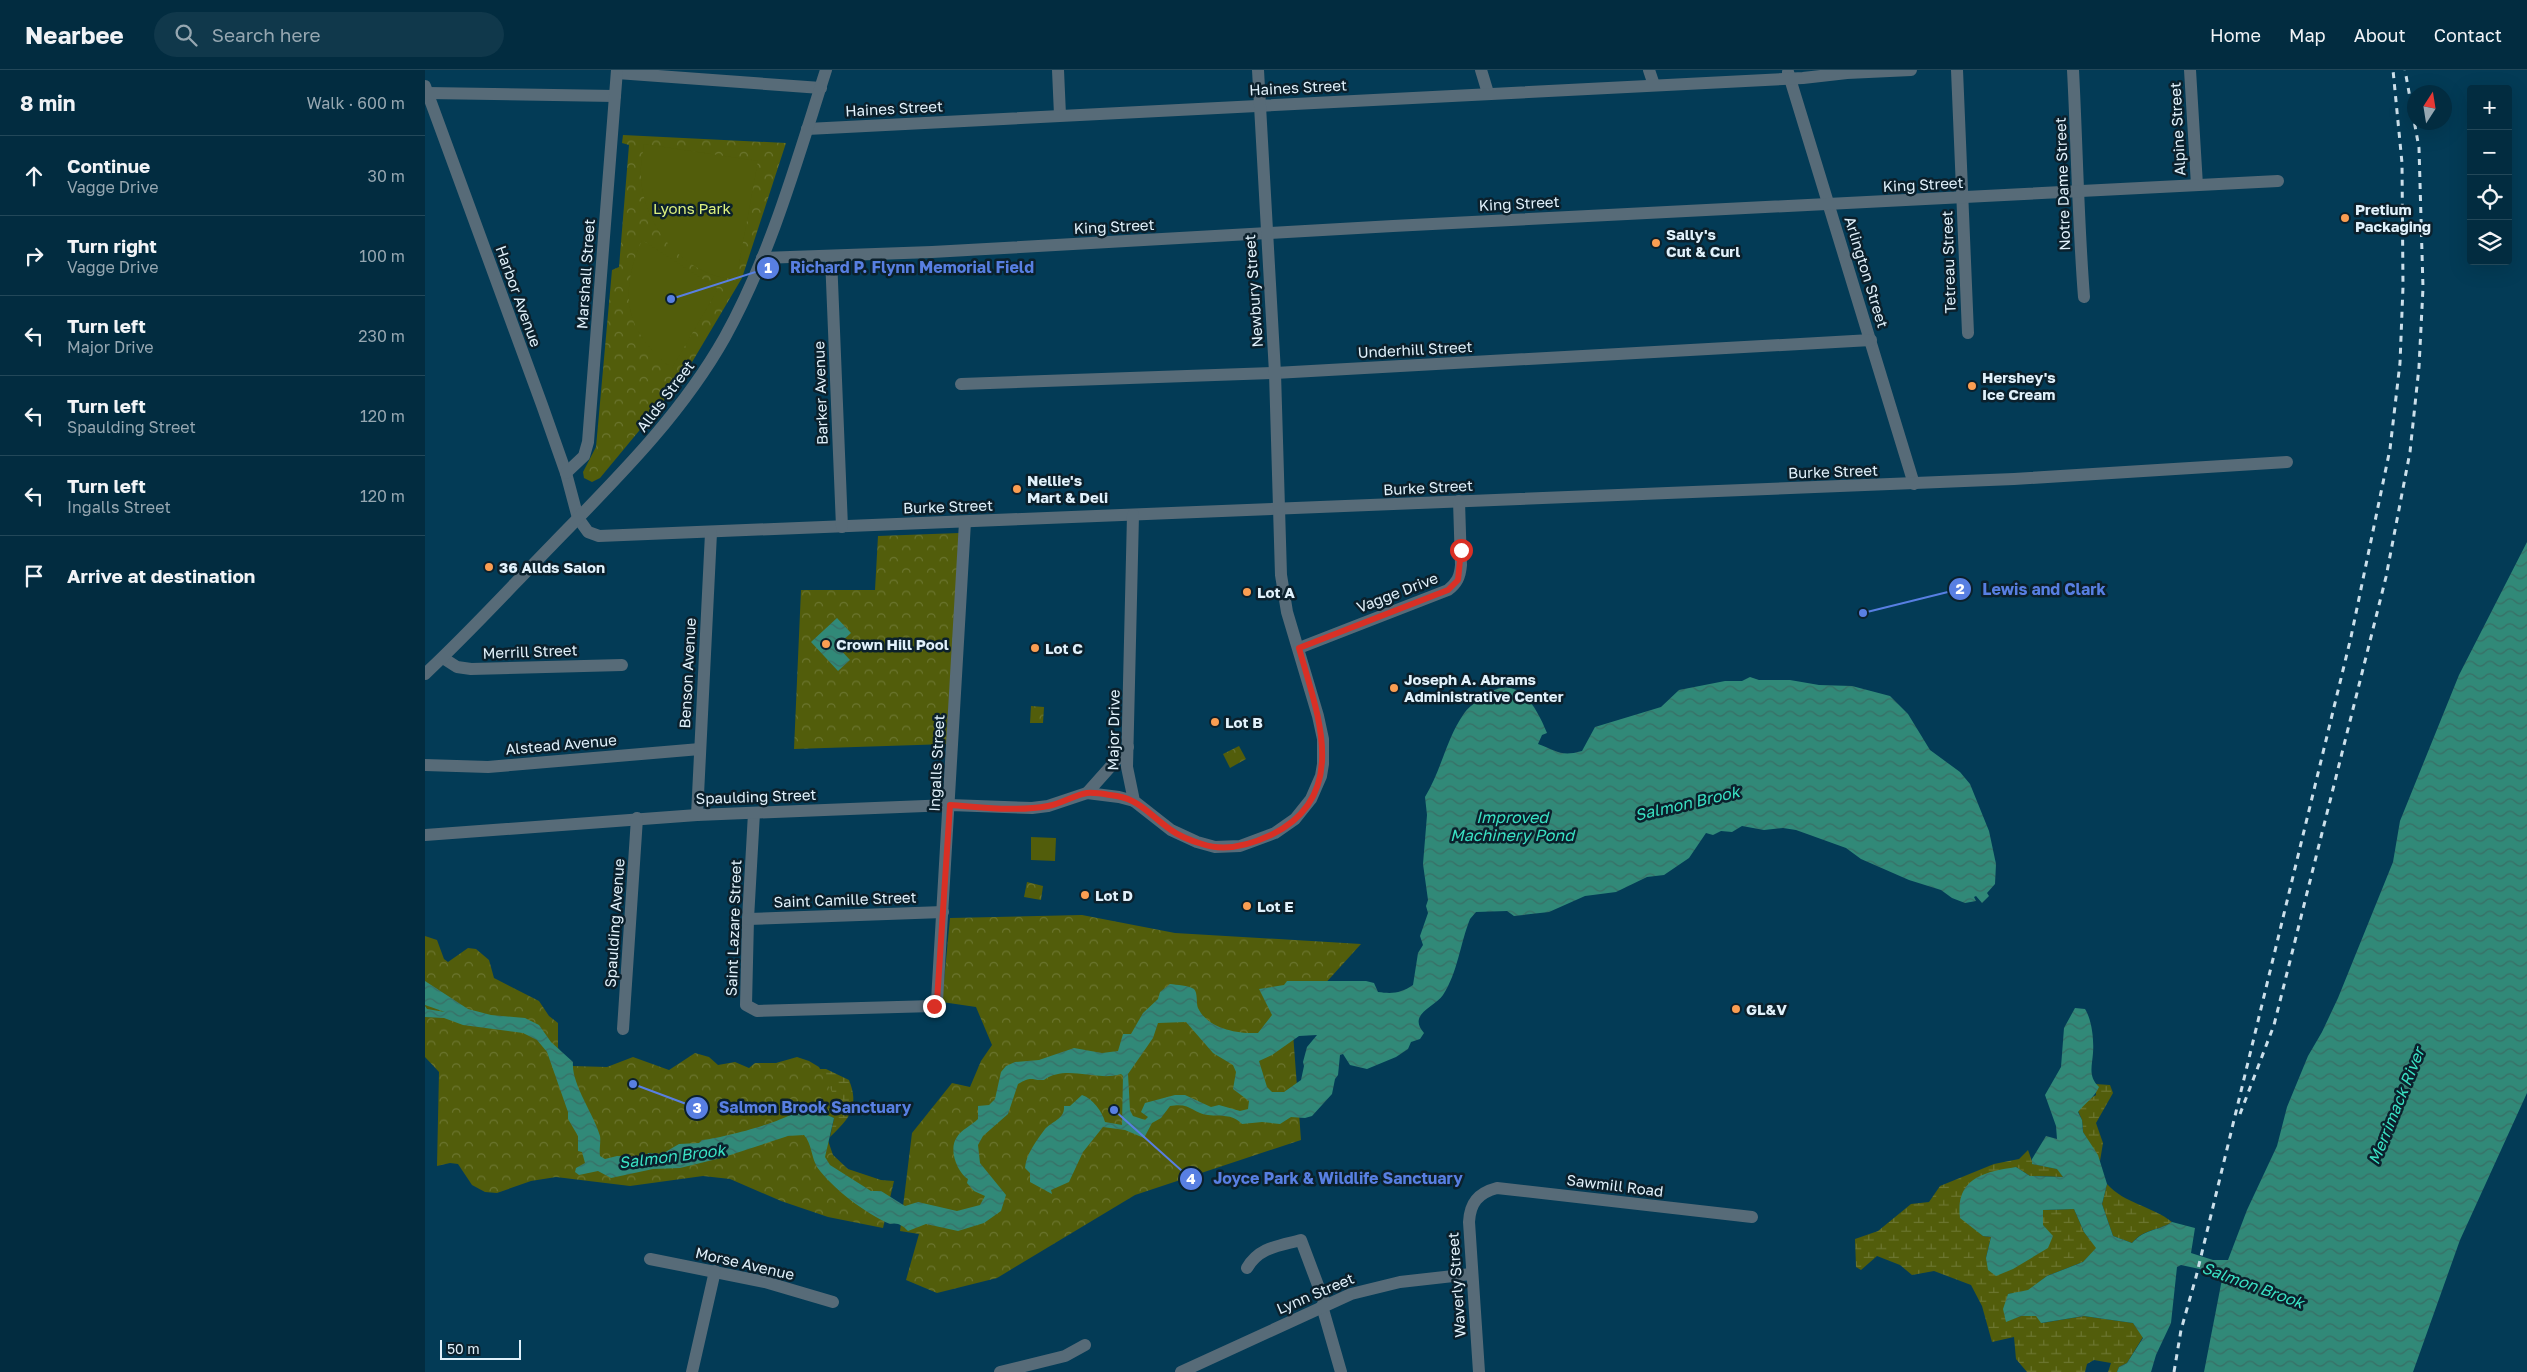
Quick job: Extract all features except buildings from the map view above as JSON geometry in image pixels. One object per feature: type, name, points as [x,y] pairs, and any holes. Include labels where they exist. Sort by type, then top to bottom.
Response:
[{"type":"street","name":"Allds Street","points":[[425,674],[443,658],[639,454],[687,396],[724,338],[761,258],[826,70]]},
{"type":"street","points":[[1058,70],[1060,115]]},
{"type":"street","name":"Newbury Street","points":[[1258,70],[1265,234],[1275,373],[1280,509]]},
{"type":"street","points":[[1481,70],[1488,93]]},
{"type":"street","points":[[1649,70],[1654,85]]},
{"type":"street","name":"Haines Street","points":[[807,129],[1654,85],[1789,74],[1911,70]]},
{"type":"street","name":"Tetreau Street","points":[[1957,70],[1967,333]]},
{"type":"street","name":"Notre Dame Street","points":[[2073,70],[2077,191],[2084,297]]},
{"type":"street","name":"Alpine Street","points":[[2190,70],[2197,185]]},
{"type":"street","points":[[617,72],[821,88]]},
{"type":"street","name":"Marshall Street","points":[[566,473],[584,456],[589,442],[617,72]]},
{"type":"street","name":"Arlington Street","points":[[1789,74],[1914,484]]},
{"type":"street","points":[[426,89],[615,96]]},
{"type":"street","name":"Harbor Avenue","points":[[426,89],[566,473],[578,518]]},
{"type":"street","name":"King Street","points":[[761,258],[831,257],[2278,181]]},
{"type":"street","name":"Barker Avenue","points":[[831,257],[842,527]]},
{"type":"street","name":"Underhill Street","points":[[961,384],[1275,373],[1871,340]]},
{"type":"street","name":"Burke Street","points":[[578,518],[588,532],[599,536],[711,533],[1914,484],[2287,462]]},
{"type":"street","name":"Vagge Drive","points":[[1299,648],[1448,590],[1455,585],[1461,565],[1459,502]]},
{"type":"street","points":[[1134,801],[1173,831],[1202,844],[1215,847],[1230,847],[1254,842],[1275,833],[1295,819],[1317,788],[1323,757],[1318,716],[1287,612],[1281,576],[1280,509]]},
{"type":"street","name":"Major Drive","points":[[1133,515],[1128,747],[1129,778],[1134,801]]},
{"type":"street","name":"Ingalls Street","points":[[934,1006],[937,1001],[950,805],[965,522]]},
{"type":"street","name":"Benson Avenue","points":[[697,815],[711,533]]},
{"type":"street","name":"Merrill Street","points":[[443,658],[457,667],[471,669],[622,665]]},
{"type":"street","name":"Spaulding Street","points":[[1087,793],[1128,747]]},
{"type":"street","name":"Alstead Avenue","points":[[425,765],[488,767],[700,749]]},
{"type":"street","name":"Spaulding Street","points":[[425,835],[697,815],[950,805],[1048,806],[1087,793],[1134,801]]},
{"type":"street","name":"Saint Lazare Street","points":[[754,813],[748,918],[746,1005],[757,1011],[934,1006]]},
{"type":"street","name":"Spaulding Avenue","points":[[623,1029],[637,818]]},
{"type":"street","name":"Saint Camille Street","points":[[748,918],[943,912]]},
{"type":"street","name":"Sawmill Road","points":[[1476,1198],[1484,1191],[1497,1188],[1752,1217]]},
{"type":"street","name":"Waverly Street","points":[[1476,1198],[1470,1209],[1469,1222],[1479,1372]]},
{"type":"street","points":[[1247,1268],[1252,1259],[1261,1251],[1301,1240],[1324,1305],[1341,1372]]},
{"type":"street","name":"Morse Avenue","points":[[650,1259],[765,1282],[833,1302]]},
{"type":"street","points":[[692,1372],[715,1271]]},
{"type":"street","name":"Lynn Street","points":[[1181,1372],[1324,1305],[1375,1286],[1471,1274]]},
{"type":"street","points":[[1000,1372],[1065,1356],[1085,1344]]},
{"type":"green space","name":"Lyons Park","points":[[623,135],[786,143],[742,278],[682,379],[600,478],[592,482],[584,478],[583,472],[596,447],[612,270],[619,267],[629,145],[622,143]]},
{"type":"green space","points":[[644,144],[758,161],[736,280],[716,276],[698,268],[672,248],[662,236],[653,222],[643,191],[641,167]]},
{"type":"green space","points":[[642,240],[718,289],[672,368],[644,340],[635,326],[630,310],[630,277]]},
{"type":"green space","points":[[959,533],[948,744],[794,749],[801,590],[875,590],[878,536]]},
{"type":"green space","points":[[1031,706],[1044,707],[1043,723],[1030,723]]},
{"type":"green space","points":[[1239,746],[1246,759],[1230,768],[1223,754]]},
{"type":"green space","points":[[1031,837],[1056,838],[1055,861],[1031,860]]},
{"type":"green space","points":[[1027,882],[1043,886],[1041,900],[1024,897]]},
{"type":"green space","points":[[1082,915],[1175,933],[1361,944],[1292,1020],[1301,1140],[1135,1195],[997,1278],[937,1293],[906,1280],[919,1234],[900,1231],[912,1133],[952,1083],[970,1087],[981,1061],[992,1045],[976,1007],[942,1002],[950,918]]},
{"type":"green space","points":[[425,936],[437,940],[444,959],[448,962],[468,948],[476,949],[489,960],[494,978],[539,1001],[549,1016],[558,1023],[558,1048],[572,1066],[607,1067],[633,1057],[669,1070],[695,1053],[709,1057],[718,1065],[735,1062],[749,1068],[755,1063],[776,1063],[797,1057],[819,1067],[833,1094],[825,1132],[833,1155],[848,1169],[881,1180],[894,1181],[883,1228],[828,1217],[781,1201],[730,1179],[703,1176],[630,1186],[556,1177],[531,1181],[497,1193],[485,1192],[472,1185],[458,1164],[450,1163],[437,1166],[439,1072],[425,1057]]},
{"type":"green space","points":[[813,1069],[826,1069],[849,1080],[852,1089],[853,1105],[851,1112],[843,1124],[830,1137],[834,1118],[822,1114]]},
{"type":"green space","points":[[2095,1084],[2110,1085],[2113,1093],[2096,1123],[2103,1143],[2100,1161],[2083,1132],[2082,1120],[2078,1111],[2086,1101],[2096,1095]]},
{"type":"green space","points":[[2028,1150],[2033,1164],[2058,1169],[2063,1177],[2030,1176],[2016,1167],[1973,1227],[1983,1236],[1991,1237],[1986,1258],[2043,1225],[2042,1210],[2074,1209],[2084,1232],[2097,1248],[2083,1262],[2047,1276],[2028,1291],[2008,1294],[2006,1321],[2021,1316],[2037,1316],[2042,1323],[2084,1316],[2133,1323],[2143,1337],[2127,1363],[2119,1367],[2117,1372],[2108,1372],[2111,1363],[2094,1360],[2087,1364],[2085,1372],[2027,1372],[2016,1359],[2014,1337],[1992,1342],[1982,1306],[1971,1285],[1934,1271],[1912,1275],[1900,1265],[1877,1256],[1861,1270],[1856,1267],[1855,1239],[1878,1231],[1911,1204],[1929,1202],[1940,1186],[1994,1164],[2019,1159]]},
{"type":"green space","points":[[2107,1184],[2130,1201],[2156,1212],[2172,1222],[2146,1232],[2132,1243],[2113,1236],[2102,1204]]},
{"type":"water","points":[[2527,542],[2527,1093],[2460,1240],[2413,1372],[2204,1372],[2223,1274],[2181,1265],[2177,1267],[2171,1323],[2156,1355],[2151,1372],[2117,1372],[2119,1367],[2127,1363],[2143,1338],[2133,1323],[2084,1316],[2041,1323],[2036,1316],[2021,1316],[2006,1322],[2003,1309],[2008,1294],[2028,1290],[2047,1276],[2083,1262],[2096,1248],[2084,1232],[2074,1209],[2043,1210],[2043,1225],[2053,1236],[2048,1248],[2013,1269],[1996,1276],[1988,1270],[1986,1258],[1991,1237],[1983,1236],[1960,1218],[1962,1194],[1967,1186],[1974,1179],[1993,1171],[2016,1167],[2030,1176],[2063,1177],[2057,1169],[2032,1164],[2032,1159],[2046,1136],[2057,1139],[2056,1126],[2045,1095],[2061,1067],[2064,1028],[2075,1008],[2085,1009],[2089,1019],[2093,1042],[2092,1075],[2099,1087],[2078,1112],[2082,1120],[2083,1132],[2098,1155],[2107,1184],[2102,1204],[2113,1236],[2132,1243],[2147,1232],[2172,1222],[2195,1228],[2191,1253],[2213,1260],[2228,1260],[2247,1210],[2277,1146],[2287,1107],[2308,1056],[2338,998],[2393,862],[2400,821],[2459,675]]},
{"type":"water","name":"Crown Hill Pool","points":[[837,618],[851,633],[837,646],[850,660],[838,671],[811,642]]},
{"type":"water","name":"Improved Machinery Pond","points":[[1750,677],[1759,680],[1790,680],[1819,685],[1852,686],[1890,696],[1908,714],[1930,750],[1960,772],[1970,784],[1989,831],[1996,864],[1995,884],[1987,893],[1989,896],[1982,903],[1976,896],[1974,897],[1976,901],[1965,903],[1952,898],[1941,890],[1909,880],[1861,859],[1846,848],[1796,830],[1783,828],[1764,830],[1742,826],[1732,832],[1721,831],[1713,835],[1706,833],[1689,858],[1664,875],[1647,877],[1616,892],[1585,896],[1549,912],[1514,916],[1507,911],[1476,912],[1470,919],[1448,986],[1443,995],[1420,1016],[1420,1026],[1424,1033],[1420,1039],[1411,1042],[1408,1049],[1396,1057],[1367,1069],[1350,1065],[1343,1054],[1340,1055],[1338,1075],[1335,1079],[1332,1094],[1312,1116],[1305,1118],[1291,1117],[1280,1124],[1262,1122],[1242,1124],[1234,1118],[1203,1114],[1183,1105],[1170,1106],[1161,1118],[1152,1123],[1144,1138],[1125,1130],[1103,1127],[1083,1152],[1069,1182],[1051,1190],[1052,1194],[1030,1182],[1030,1173],[1025,1168],[1032,1147],[1045,1129],[1060,1117],[1064,1106],[1070,1106],[1082,1095],[1090,1099],[1097,1106],[1105,1122],[1122,1125],[1123,1076],[1121,1074],[1102,1076],[1062,1073],[1044,1080],[1029,1079],[1023,1081],[1018,1084],[1008,1114],[983,1136],[978,1145],[980,1163],[1006,1195],[1001,1211],[984,1223],[958,1231],[926,1224],[908,1231],[900,1225],[890,1224],[871,1214],[840,1192],[823,1175],[815,1163],[809,1142],[804,1135],[788,1136],[721,1158],[680,1168],[653,1169],[611,1178],[598,1171],[579,1175],[575,1172],[576,1168],[585,1163],[582,1152],[578,1151],[578,1136],[568,1119],[568,1112],[547,1052],[537,1040],[523,1033],[463,1025],[444,1018],[425,1017],[425,1006],[427,1009],[445,1012],[425,1005],[425,981],[468,1009],[491,1015],[525,1018],[539,1025],[551,1042],[573,1062],[573,1071],[579,1089],[600,1136],[600,1156],[605,1159],[617,1156],[646,1157],[648,1153],[662,1154],[679,1144],[699,1143],[702,1140],[741,1132],[773,1122],[798,1111],[804,1105],[834,1118],[825,1157],[830,1165],[871,1191],[881,1191],[905,1206],[918,1202],[957,1211],[980,1205],[985,1196],[974,1191],[967,1183],[968,1179],[957,1166],[953,1148],[954,1142],[961,1132],[978,1119],[978,1106],[989,1105],[995,1099],[1001,1072],[1006,1066],[1015,1062],[1039,1060],[1074,1048],[1102,1053],[1118,1051],[1123,1034],[1131,1034],[1143,1013],[1158,999],[1160,992],[1170,984],[1194,989],[1198,1008],[1209,1021],[1224,1029],[1250,1033],[1258,1033],[1272,1015],[1259,989],[1284,985],[1287,981],[1366,981],[1374,983],[1378,992],[1388,993],[1405,990],[1413,985],[1418,953],[1423,945],[1420,936],[1428,913],[1423,864],[1427,815],[1425,797],[1457,725],[1467,710],[1483,697],[1495,690],[1515,689],[1523,694],[1537,711],[1547,733],[1542,735],[1538,744],[1559,752],[1575,753],[1582,751],[1595,727],[1661,707],[1679,690],[1725,681],[1742,681]],"holes":[[[1186,1022],[1213,1053],[1233,1065],[1236,1072],[1233,1089],[1249,1101],[1248,1109],[1240,1111],[1219,1105],[1211,1107],[1185,1095],[1175,1095],[1145,1103],[1141,1112],[1148,1117],[1145,1120],[1133,1116],[1130,1110],[1128,1074],[1153,1038],[1158,1023]],[[1317,1035],[1307,1047],[1301,1080],[1284,1092],[1272,1092],[1267,1087],[1259,1061],[1272,1055],[1299,1036]]]},
{"type":"railway","points":[[2174,1372],[2181,1330],[2196,1277],[2351,637],[2390,449],[2400,363],[2403,287],[2402,163],[2393,70]]},
{"type":"railway","points":[[2240,1114],[2274,1025],[2386,577],[2410,452],[2419,367],[2423,288],[2419,148],[2405,70]]},
{"type":"place","name":"Pretium Packaging","points":[[2345,218]]},
{"type":"place","name":"Sally's Cut & Curl","points":[[1656,243]]},
{"type":"place","name":"Richard P. Flynn Memorial Field","points":[[671,299]]},
{"type":"place","name":"Hershey's Ice Cream","points":[[1972,386]]},
{"type":"place","name":"Nellie's Mart & Deli","points":[[1017,489]]},
{"type":"place","name":"36 Allds Salon","points":[[489,567]]},
{"type":"place","name":"Lot A","points":[[1247,592]]},
{"type":"place","name":"Lewis and Clark","points":[[1863,613]]},
{"type":"place","name":"Crown Hill Pool","points":[[826,644]]},
{"type":"place","name":"Lot C","points":[[1035,648]]},
{"type":"place","name":"Joseph A. Abrams Administrative Center","points":[[1394,688]]},
{"type":"place","name":"Lot B","points":[[1215,722]]},
{"type":"place","name":"Lot D","points":[[1085,895]]},
{"type":"place","name":"Lot E","points":[[1247,906]]},
{"type":"place","name":"GL&V","points":[[1736,1009]]},
{"type":"place","name":"Salmon Brook Sanctuary","points":[[633,1084]]},
{"type":"place","name":"Joyce Park & Wildlife Sanctuary","points":[[1114,1110]]},
{"type":"route","points":[[934,1006],[937,1001],[950,805],[1032,808],[1048,806],[1087,793],[1105,794],[1134,801],[1171,830],[1202,844],[1215,847],[1230,847],[1263,839],[1295,819],[1311,799],[1321,776],[1324,751],[1323,739],[1299,648],[1448,590],[1458,580],[1461,550]]},
{"type":"water label","name":"Salmon Brook","points":[[1687,803]]},
{"type":"water label","name":"Merrimack River","points":[[2396,1106]]},
{"type":"water label","name":"Salmon Brook","points":[[672,1156]]},
{"type":"water label","name":"Salmon Brook","points":[[2253,1285]]}]
